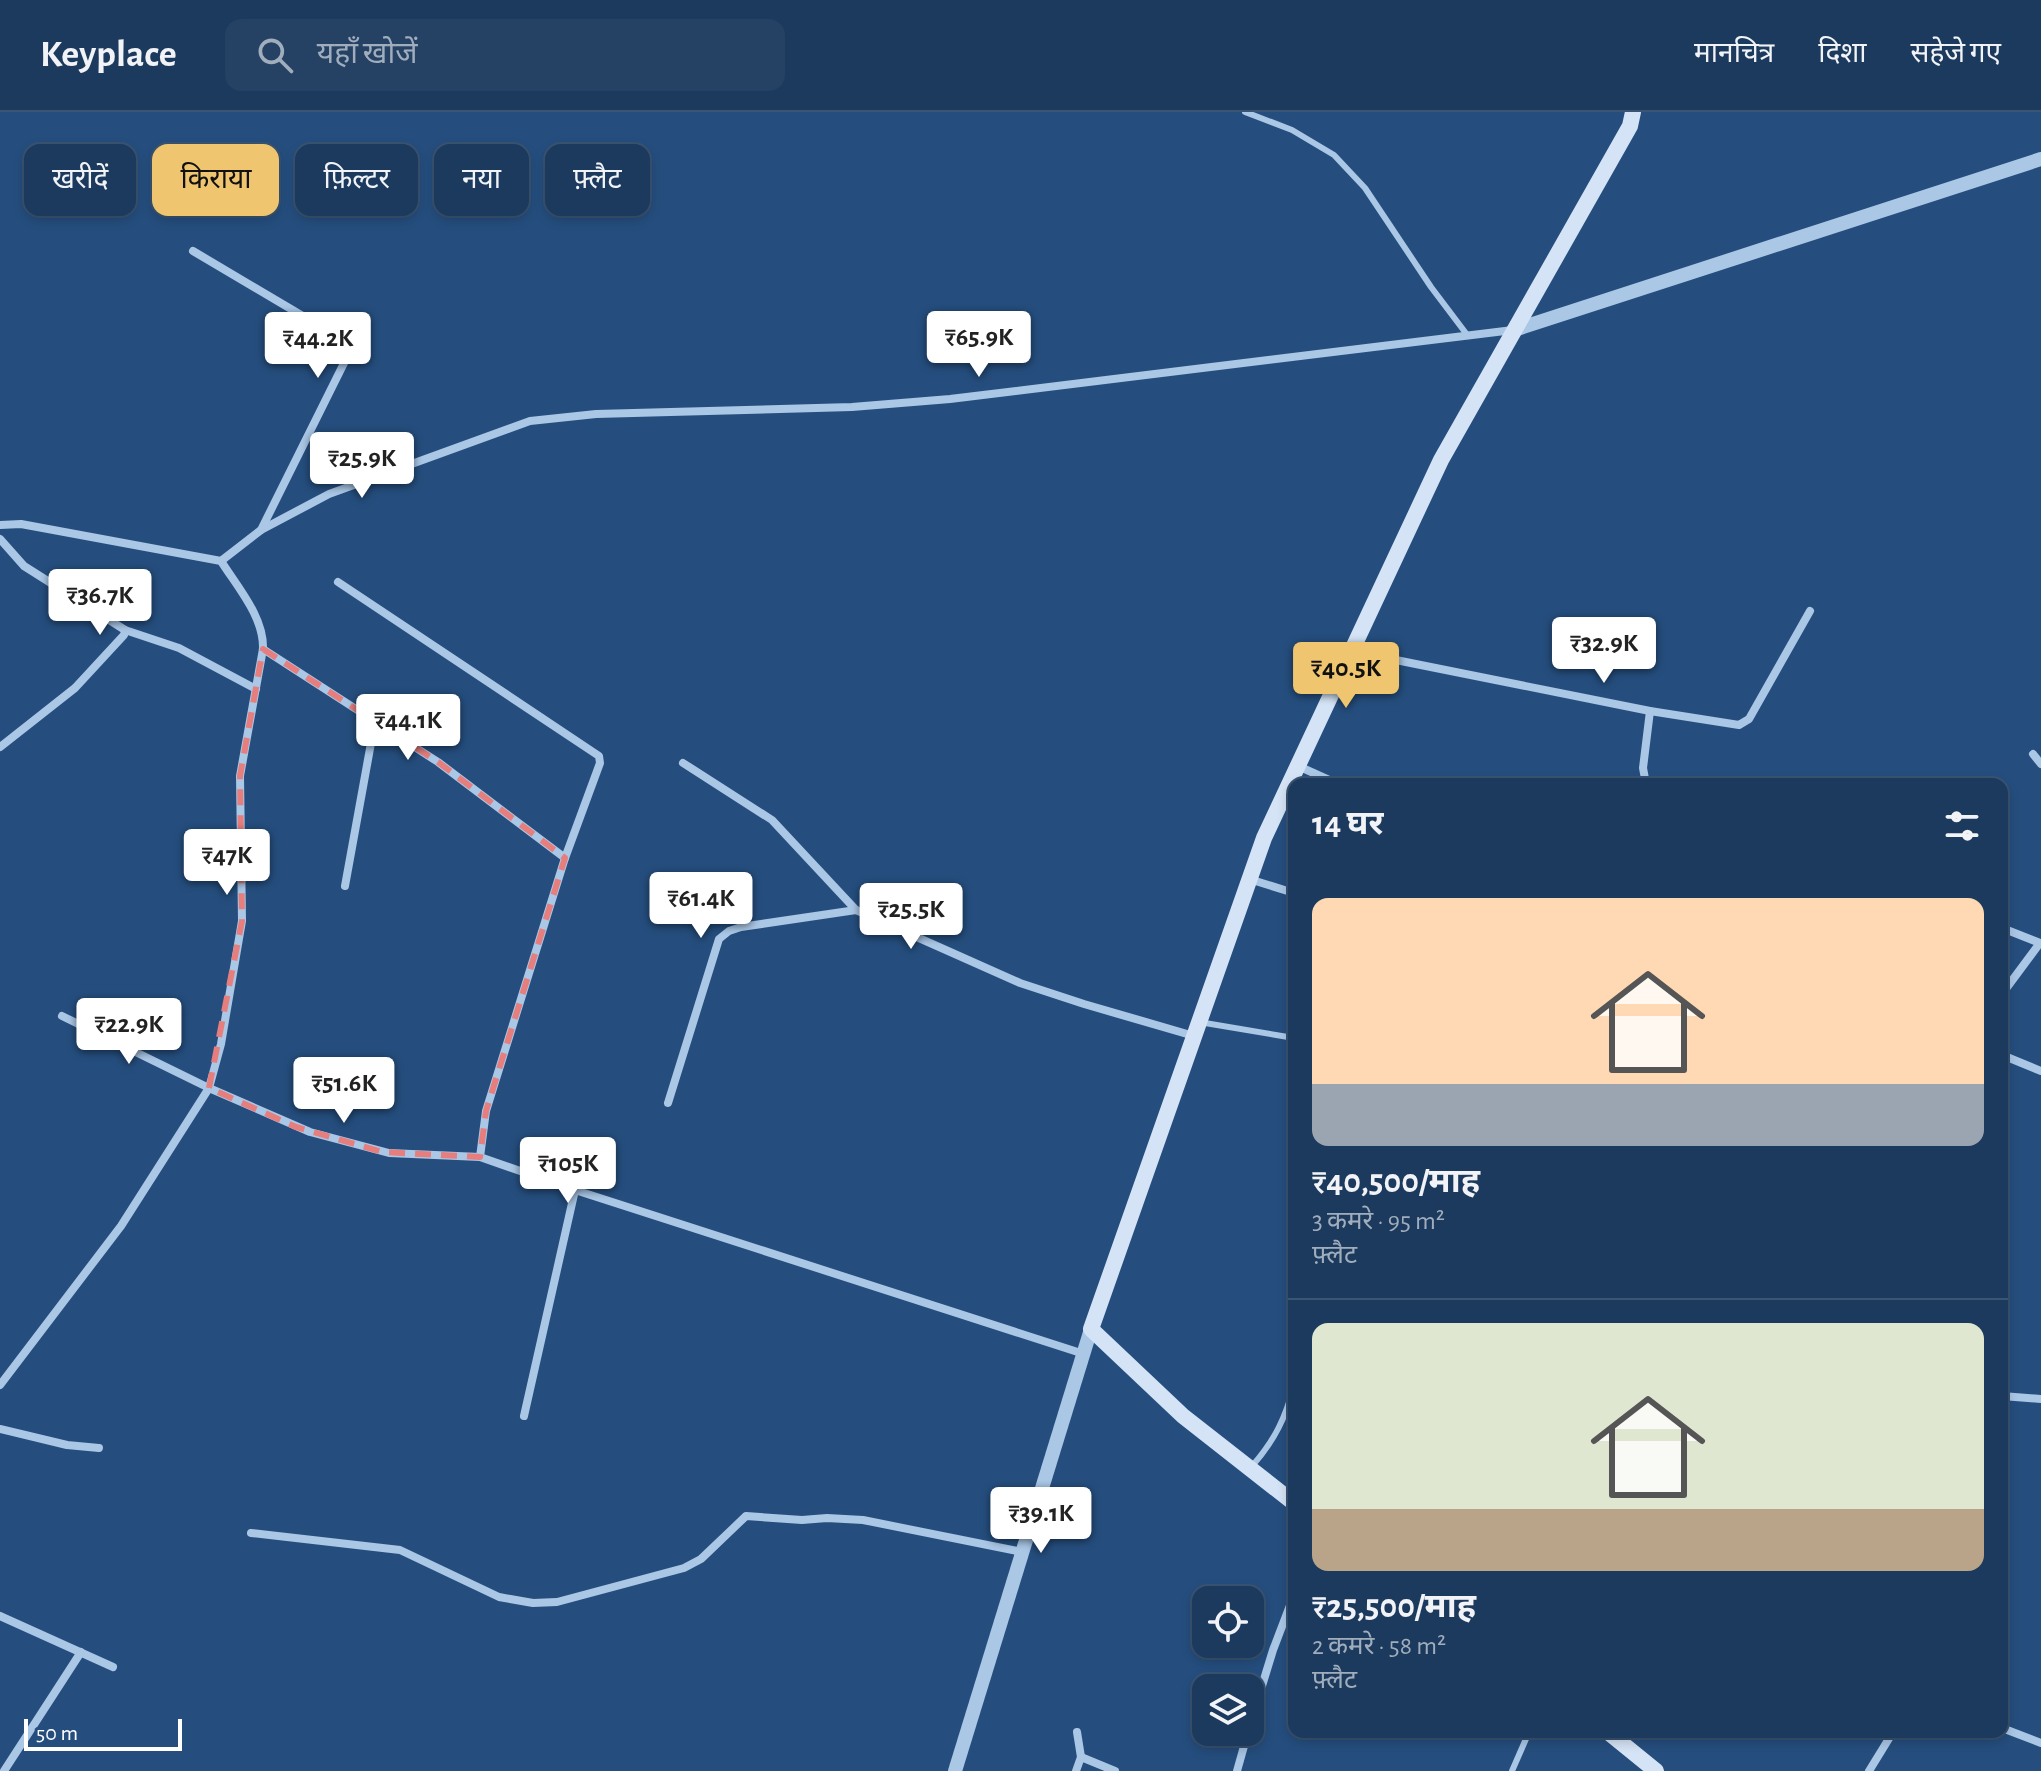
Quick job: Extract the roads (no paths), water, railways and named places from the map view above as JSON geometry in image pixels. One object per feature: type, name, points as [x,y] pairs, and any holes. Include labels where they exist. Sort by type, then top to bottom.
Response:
[{"type":"main road","points":[[1292,778],[1441,460],[1630,126],[1633,112]]},
{"type":"main road","points":[[1288,787],[1248,879],[1091,1329],[1183,1416],[1288,1498]]},
{"type":"main road","points":[[1615,1738],[1656,1771]]},
{"type":"street","points":[[221,561],[261,530],[329,494],[530,421],[596,414],[852,407],[950,399],[1514,330],[2041,159]]},
{"type":"street","points":[[193,251],[345,341],[350,351],[261,530]]},
{"type":"street","points":[[0,525],[21,524],[221,561],[258,620],[263,634],[240,776],[242,921],[221,1044],[209,1088],[121,1226],[0,1385]]},
{"type":"street","points":[[0,539],[24,566],[125,630],[179,648],[256,689]]},
{"type":"street","points":[[338,582],[596,752],[600,763],[565,858],[486,1111],[480,1157]]},
{"type":"street","points":[[1351,651],[1650,711],[1739,725],[1744,724],[1810,611]]},
{"type":"street","points":[[0,747],[75,688],[124,635],[125,630]]},
{"type":"street","points":[[263,649],[438,762],[565,858]]},
{"type":"street","points":[[1645,778],[1643,768],[1650,711]]},
{"type":"street","points":[[345,886],[375,721]]},
{"type":"street","points":[[2033,754],[2041,764]]},
{"type":"street","points":[[683,763],[772,820],[856,910],[1020,983],[1084,1004],[1196,1029]]},
{"type":"street","points":[[1298,766],[1325,778]]},
{"type":"street","points":[[1248,879],[1288,891]]},
{"type":"street","points":[[668,1103],[719,939],[741,927],[856,910]]},
{"type":"street","points":[[2008,930],[2040,943],[2008,986]]},
{"type":"street","points":[[62,1016],[296,1127],[382,1152],[480,1157],[1084,1354]]},
{"type":"street","points":[[2008,1057],[2041,1071]]},
{"type":"street","points":[[524,1416],[575,1190]]},
{"type":"street","points":[[955,1771],[1091,1329]]},
{"type":"street","points":[[2008,1396],[2041,1399]]},
{"type":"street","points":[[0,1429],[67,1445],[99,1448]]},
{"type":"street","points":[[251,1533],[400,1550],[488,1593],[533,1603],[557,1602],[684,1568],[701,1559],[746,1516],[863,1520],[1022,1552]]},
{"type":"street","points":[[1264,1679],[1288,1611]]},
{"type":"street","points":[[0,1616],[113,1667]]},
{"type":"street","points":[[4,1771],[81,1652]]},
{"type":"street","points":[[2008,1730],[2041,1743]]},
{"type":"street","points":[[1076,1771],[1081,1757],[1077,1732]]},
{"type":"street","points":[[1869,1771],[1889,1738]]},
{"type":"street","points":[[1237,1771],[1244,1746]]},
{"type":"street","points":[[1081,1757],[1115,1771]]},
{"type":"lane","points":[[1245,112],[1292,130],[1334,155],[1365,188],[1468,336]]},
{"type":"lane","points":[[1196,1029],[1288,1037]]},
{"type":"lane","points":[[1250,1469],[1273,1443],[1288,1404]]},
{"type":"lane","points":[[1512,1771],[1526,1738]]}]
